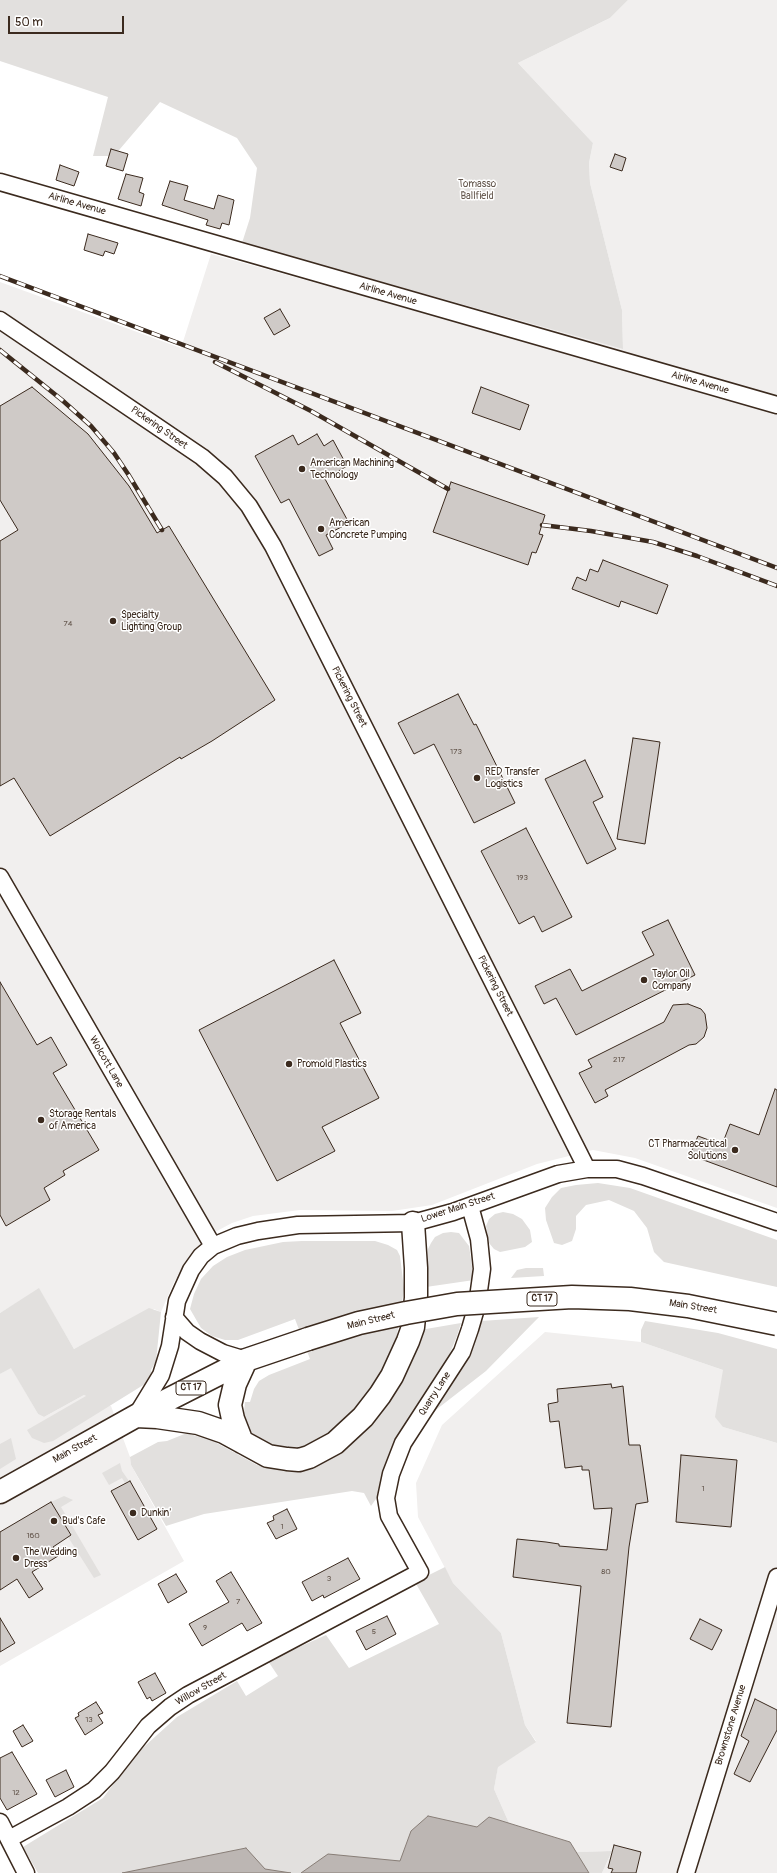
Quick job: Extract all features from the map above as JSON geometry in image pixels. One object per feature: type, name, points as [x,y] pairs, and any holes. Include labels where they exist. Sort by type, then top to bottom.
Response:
[{"type":"highway","points":[[136,1416],[157,1417],[198,1423],[213,1428],[268,1456],[293,1460],[304,1459],[335,1443],[348,1432],[372,1406],[392,1376],[413,1327],[416,1298],[416,1268],[413,1223]]},
{"type":"highway","name":"Main Street","points":[[0,1492],[136,1416],[246,1360],[360,1323],[406,1313],[450,1306],[572,1297],[630,1299],[688,1306],[777,1324]]},
{"type":"highway","points":[[242,1442],[233,1419],[230,1405],[235,1384],[246,1360]]},
{"type":"street","name":"Airline Avenue","points":[[0,182],[777,405]]},
{"type":"street","name":"Pickering Street","points":[[0,320],[202,457],[225,477],[249,506],[273,546],[587,1169]]},
{"type":"street","name":"Wolcott Lane","points":[[0,877],[213,1246]]},
{"type":"street","name":"Lower Main Street","points":[[136,1416],[161,1375],[170,1346],[177,1301],[191,1270],[201,1256],[213,1246],[238,1236],[276,1228],[322,1224],[378,1225],[413,1223],[470,1206],[558,1174],[587,1169],[617,1169],[643,1176],[777,1222]]},
{"type":"street","name":"Quarry Lane","points":[[420,1572],[389,1516],[386,1498],[391,1474],[403,1443],[462,1352],[477,1305],[482,1269],[479,1239],[470,1206]]},
{"type":"street","points":[[174,1317],[187,1332],[200,1341],[223,1353],[246,1360]]},
{"type":"street","name":"Willow Street","points":[[9,1839],[68,1807],[94,1790],[112,1772],[148,1726],[170,1707],[420,1572]]},
{"type":"street","name":"Brownstone Avenue","points":[[686,1873],[777,1577]]},
{"type":"street","points":[[0,1822],[26,1873]]},
{"type":"shaded area","points":[[628,0],[777,0],[777,1208],[635,1158],[593,1150],[537,1164],[432,1205],[392,1211],[300,1210],[253,1216],[232,1223],[215,1232],[198,1247],[174,1282],[161,1312],[154,1309],[74,1349],[39,1289],[0,1313],[0,282],[181,348],[211,254],[356,294],[361,275],[623,348],[622,310],[590,183],[589,163],[593,143],[518,63],[610,18]]},
{"type":"shaded area","points":[[545,1332],[641,1342],[723,1370],[723,1427],[777,1443],[777,1873],[602,1873],[612,1851],[576,1852],[570,1842],[509,1823],[494,1789],[498,1766],[536,1741],[525,1725],[501,1633],[453,1583],[418,1517],[416,1483],[442,1425]]},
{"type":"shaded area","points":[[11,1367],[38,1414],[44,1417],[84,1395],[111,1406],[130,1457],[131,1465],[184,1561],[0,1666],[0,1374]]},
{"type":"shaded area","points":[[428,1816],[477,1827],[489,1817],[570,1842],[589,1873],[301,1873],[328,1854],[400,1861],[411,1831]]},
{"type":"shaded area","points":[[246,1848],[265,1869],[291,1873],[122,1873]]},
{"type":"green space","name":"Tomasso Ballfield","points":[[0,0],[628,0],[610,18],[518,63],[593,143],[589,163],[590,183],[622,310],[623,349],[242,243],[250,218],[257,168],[237,138],[160,102],[114,156],[93,156],[108,97],[0,61]]},
{"type":"green space","points":[[598,1183],[630,1188],[777,1240],[777,1287],[664,1262],[654,1252],[647,1228],[634,1211],[609,1200],[586,1205],[576,1216],[576,1229],[572,1241],[562,1245],[554,1243],[546,1220],[545,1208],[552,1197],[561,1188]]},
{"type":"green space","points":[[503,1212],[513,1214],[522,1219],[530,1230],[532,1242],[525,1247],[500,1252],[494,1249],[489,1243],[486,1226],[489,1219],[495,1214]]},
{"type":"green space","points":[[443,1233],[459,1233],[469,1246],[474,1280],[426,1287],[428,1249],[435,1237]]},
{"type":"green space","points":[[375,1241],[388,1245],[397,1250],[400,1256],[404,1289],[393,1351],[378,1380],[352,1414],[327,1435],[310,1444],[294,1448],[282,1448],[270,1445],[258,1439],[247,1427],[244,1413],[245,1402],[250,1402],[254,1389],[259,1381],[269,1375],[310,1359],[295,1319],[238,1340],[225,1340],[212,1336],[201,1328],[190,1309],[194,1294],[201,1279],[213,1266],[227,1257],[245,1250],[283,1242]]},
{"type":"green space","points":[[526,1268],[543,1268],[544,1276],[511,1278],[517,1270]]},
{"type":"green space","points":[[39,1288],[74,1349],[149,1308],[161,1312],[156,1361],[151,1370],[153,1379],[53,1441],[44,1443],[32,1438],[27,1430],[86,1396],[84,1395],[44,1417],[38,1414],[11,1368],[0,1374],[0,1313]]},
{"type":"green space","points":[[539,1317],[486,1371],[437,1409],[424,1424],[466,1362],[481,1321]]},
{"type":"green space","points":[[645,1321],[718,1333],[777,1349],[777,1443],[723,1427],[715,1417],[723,1370],[641,1342],[641,1330]]},
{"type":"green space","points":[[461,1323],[447,1360],[389,1454],[385,1486],[371,1506],[364,1493],[352,1491],[204,1514],[166,1526],[131,1465],[130,1457],[158,1442],[167,1441],[187,1433],[215,1442],[257,1465],[283,1471],[299,1472],[317,1465],[349,1445],[380,1414],[398,1383],[420,1330]]},
{"type":"green space","points":[[11,1438],[16,1459],[0,1469],[0,1444]]},
{"type":"green space","points":[[120,1463],[122,1471],[129,1481],[125,1483],[122,1478],[109,1485],[102,1473]]},
{"type":"green space","points":[[64,1496],[73,1500],[61,1507],[101,1575],[94,1578],[68,1537],[71,1535],[70,1532],[51,1502]]},
{"type":"green space","points":[[445,1567],[453,1583],[501,1633],[525,1725],[536,1742],[498,1767],[494,1789],[509,1823],[576,1852],[612,1851],[602,1873],[38,1873],[23,1847],[103,1798],[136,1754],[177,1717],[237,1681],[246,1696],[278,1676],[268,1661],[326,1635],[349,1668],[439,1624],[415,1582]]},
{"type":"building","points":[[111,149],[128,154],[123,171],[106,166]]},
{"type":"building","points":[[615,154],[626,158],[622,171],[610,167]]},
{"type":"building","points":[[60,165],[79,172],[74,186],[56,180]]},
{"type":"building","points":[[126,174],[143,178],[139,192],[144,194],[141,206],[118,199]]},
{"type":"building","points":[[170,181],[188,186],[184,200],[214,209],[218,195],[234,200],[229,225],[222,223],[220,229],[206,225],[208,220],[162,205]]},
{"type":"building","points":[[88,234],[118,243],[114,254],[105,251],[103,256],[84,250]]},
{"type":"building","points":[[280,309],[290,326],[274,335],[264,318]]},
{"type":"building","name":"Specialty Lighting Group","points":[[32,387],[88,434],[129,486],[157,533],[169,526],[275,700],[212,741],[181,759],[180,757],[50,836],[14,778],[0,786],[0,541],[18,530],[0,500],[0,406]]},
{"type":"building","points":[[481,387],[529,405],[520,430],[472,413]]},
{"type":"building","name":"American Machining Technology","points":[[317,434],[324,446],[333,440],[347,466],[325,479],[349,523],[326,535],[333,549],[319,556],[289,499],[281,503],[255,456],[293,435],[298,445]]},
{"type":"building","points":[[451,482],[545,515],[539,534],[543,535],[536,553],[532,552],[528,565],[433,532]]},
{"type":"building","points":[[603,560],[668,585],[657,614],[621,601],[619,607],[572,589],[577,577],[586,581],[590,569],[598,572]]},
{"type":"building","name":"RED Transfer Logistics","points":[[458,694],[474,725],[476,724],[515,803],[474,823],[434,744],[414,754],[398,723]]},
{"type":"building","points":[[633,738],[660,742],[645,844],[617,839]]},
{"type":"building","points":[[585,760],[603,797],[593,802],[616,849],[587,864],[545,779]]},
{"type":"building","points":[[526,828],[572,917],[542,932],[534,916],[519,924],[481,851]]},
{"type":"building","name":"Taylor Oil Company","points":[[668,920],[695,975],[576,1035],[556,998],[544,1004],[535,986],[570,969],[582,991],[654,955],[642,932]]},
{"type":"building","name":"Promold Plastics","points":[[334,960],[361,1013],[340,1023],[379,1098],[322,1127],[335,1151],[277,1181],[199,1030]]},
{"type":"building","name":"Storage Rentals of America","points":[[0,982],[37,1045],[51,1037],[67,1065],[53,1073],[99,1150],[63,1171],[65,1175],[44,1188],[50,1200],[6,1226],[0,1215]]},
{"type":"building","points":[[688,1004],[701,1009],[705,1014],[707,1028],[704,1037],[696,1044],[689,1045],[605,1090],[608,1096],[595,1103],[579,1073],[592,1067],[588,1060],[664,1022],[673,1005]]},
{"type":"building","name":"CT Pharmaceutical Solutions","points":[[775,1089],[777,1090],[777,1187],[690,1155],[698,1136],[722,1145],[730,1124],[759,1135]]},
{"type":"building","points":[[611,1384],[612,1388],[623,1386],[629,1445],[640,1445],[648,1502],[636,1504],[629,1547],[611,1727],[567,1723],[581,1586],[513,1577],[517,1539],[559,1544],[559,1546],[607,1550],[612,1508],[594,1509],[589,1470],[582,1470],[582,1466],[565,1468],[559,1421],[550,1422],[548,1404],[558,1402],[557,1389]]},
{"type":"building","points":[[681,1455],[737,1460],[731,1527],[676,1522]]},
{"type":"building","name":"Dunkin'","points":[[130,1481],[157,1529],[138,1540],[111,1491]]},
{"type":"building","points":[[51,1502],[71,1535],[53,1547],[58,1556],[32,1572],[43,1589],[29,1598],[17,1579],[0,1590],[0,1532]]},
{"type":"building","points":[[287,1509],[297,1529],[276,1539],[267,1523],[274,1520],[273,1516]]},
{"type":"building","points":[[348,1558],[360,1579],[324,1598],[323,1595],[312,1601],[302,1582]]},
{"type":"building","points":[[231,1572],[262,1623],[247,1631],[242,1623],[202,1646],[189,1624],[229,1602],[216,1581]]},
{"type":"building","points":[[176,1574],[187,1592],[168,1603],[158,1584]]},
{"type":"building","points":[[387,1616],[396,1634],[366,1650],[356,1631]]},
{"type":"building","points":[[0,1618],[15,1643],[0,1652]]},
{"type":"building","points":[[700,1619],[722,1630],[712,1650],[690,1639]]},
{"type":"building","points":[[155,1673],[166,1693],[152,1701],[150,1697],[147,1699],[138,1682]]},
{"type":"building","points":[[755,1699],[777,1710],[777,1730],[750,1782],[734,1774],[749,1741],[741,1736]]},
{"type":"building","points":[[96,1702],[103,1713],[98,1715],[103,1723],[85,1735],[75,1718],[79,1716],[78,1713]]},
{"type":"building","points":[[23,1725],[33,1741],[22,1747],[13,1731]]},
{"type":"building","points":[[12,1752],[37,1794],[7,1810],[0,1798],[0,1758]]},
{"type":"building","points":[[66,1770],[74,1787],[55,1797],[46,1780]]},
{"type":"building","points":[[614,1845],[641,1852],[636,1873],[611,1873],[613,1869],[608,1868]]},
{"type":"railway","points":[[0,276],[777,568]]},
{"type":"railway","points":[[0,350],[62,400],[91,426],[114,453],[162,530]]},
{"type":"railway","points":[[215,362],[311,411],[448,489]]},
{"type":"railway","points":[[542,525],[591,531],[653,542],[697,556],[777,586]]},
{"type":"place","name":"American Machining Technology","points":[[302,469]]},
{"type":"place","name":"American Concrete Pumping","points":[[321,529]]},
{"type":"place","name":"Specialty Lighting Group","points":[[113,621]]},
{"type":"place","name":"RED Transfer Logistics","points":[[477,778]]},
{"type":"place","name":"Taylor Oil Company","points":[[644,980]]},
{"type":"place","name":"Promold Plastics","points":[[289,1064]]},
{"type":"place","name":"Storage Rentals of America","points":[[41,1120]]},
{"type":"place","name":"CT Pharmaceutical Solutions","points":[[735,1150]]},
{"type":"place","name":"Dunkin'","points":[[133,1513]]},
{"type":"place","name":"Bud's Cafe","points":[[54,1521]]},
{"type":"place","name":"The Wedding Dress","points":[[16,1558]]}]
